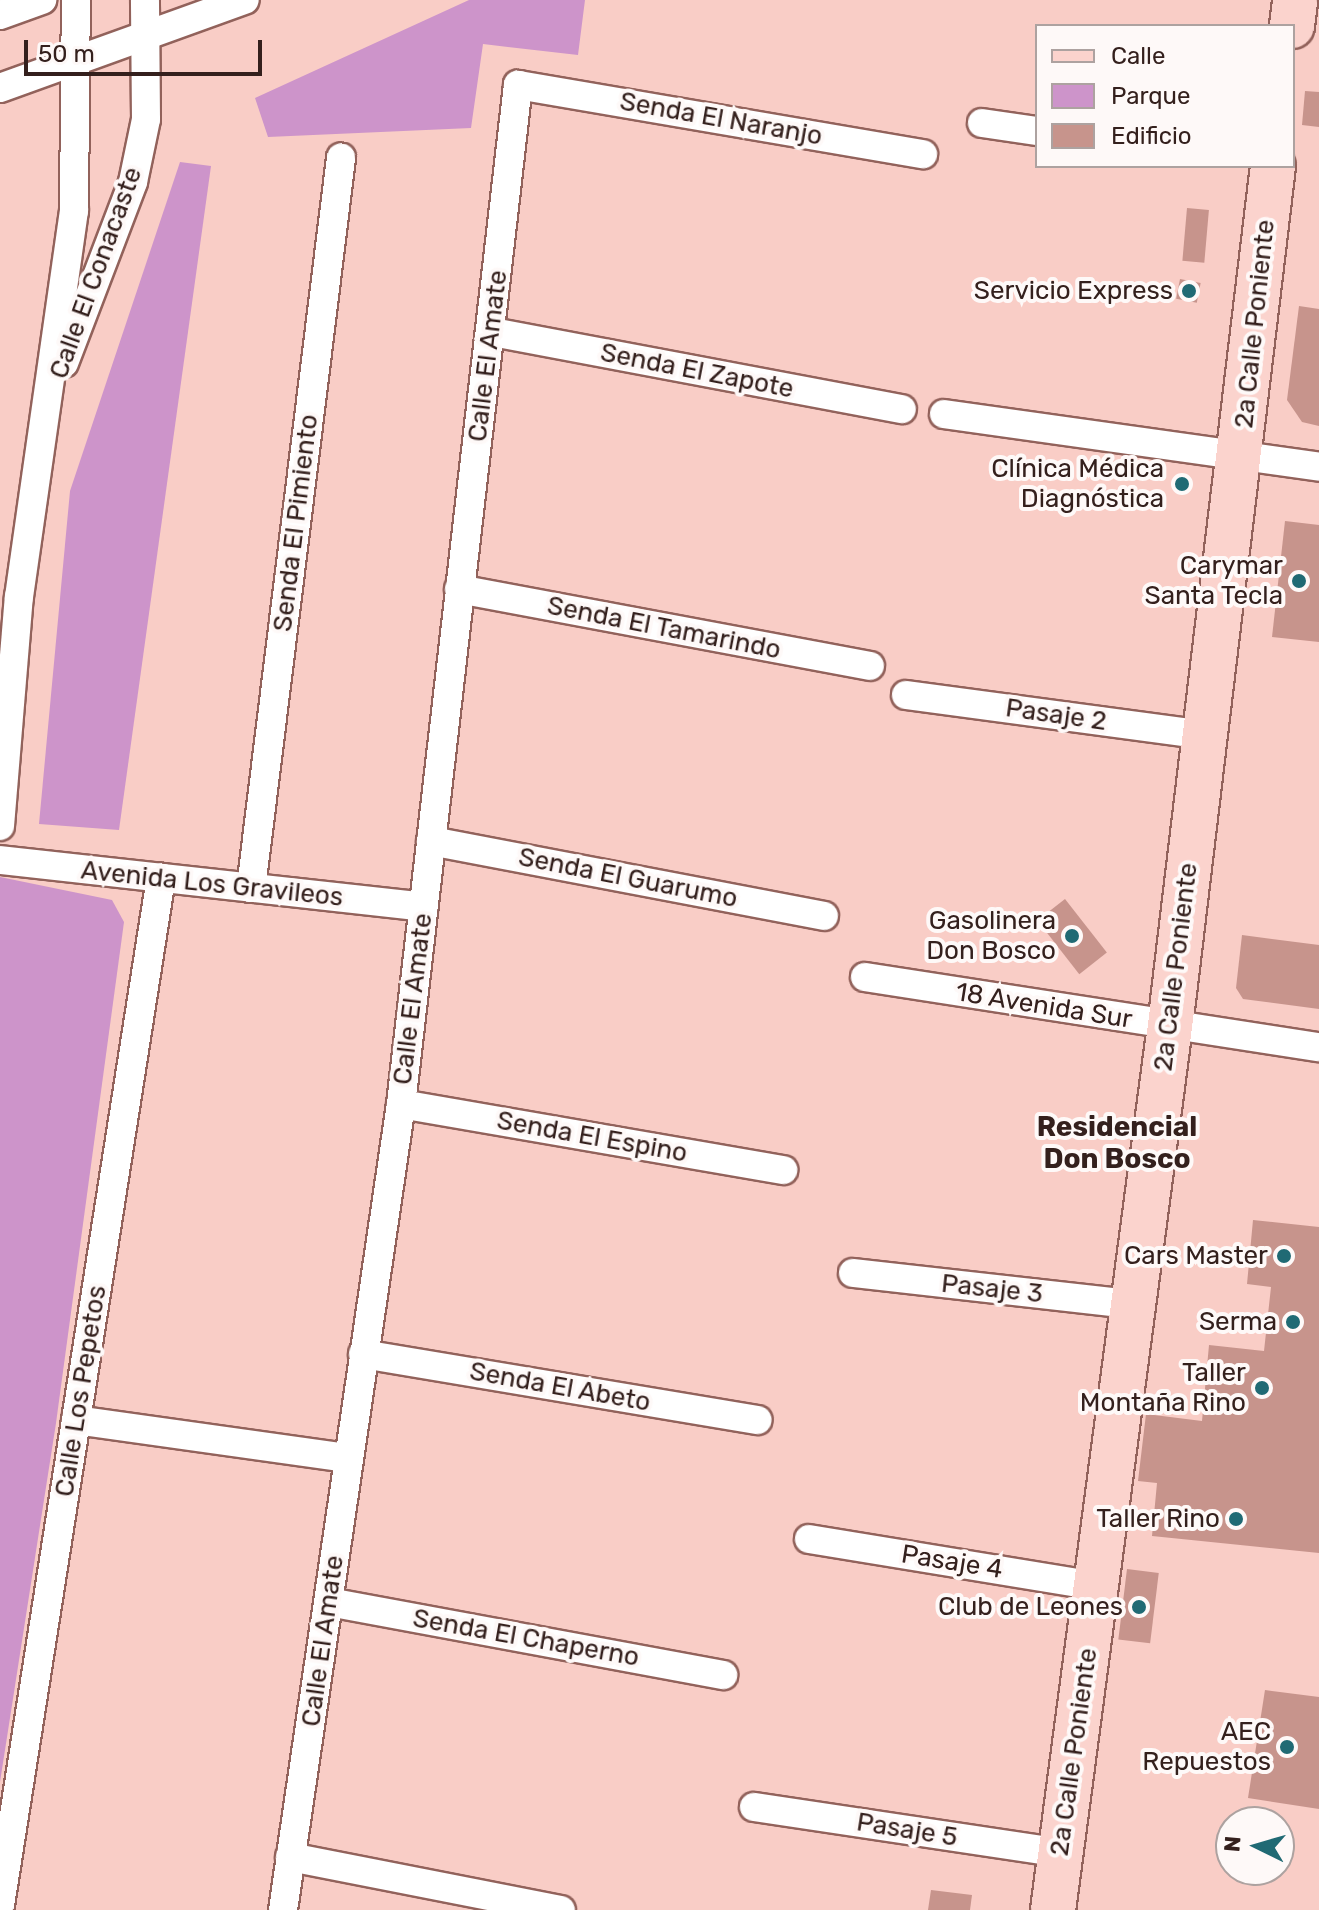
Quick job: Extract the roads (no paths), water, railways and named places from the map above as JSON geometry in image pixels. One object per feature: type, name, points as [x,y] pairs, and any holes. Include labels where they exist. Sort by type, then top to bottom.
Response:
[{"type":"main road","points":[[1292,24],[1295,0]]},
{"type":"main road","name":"2a Calle Poniente","points":[[1053,1910],[1170,1026],[1273,168]]},
{"type":"street","points":[[0,15],[42,0]]},
{"type":"street","name":"Calle El Conacaste","points":[[0,826],[19,597],[74,211],[76,0]]},
{"type":"street","name":"Calle El Conacaste","points":[[49,401],[133,182],[146,119],[145,0]]},
{"type":"street","points":[[0,88],[245,0]]},
{"type":"street","name":"Senda El Naranjo","points":[[518,85],[923,154]]},
{"type":"street","name":"Calle El Amate","points":[[283,1910],[401,1104],[459,589],[493,332],[518,85]]},
{"type":"street","points":[[982,123],[1035,131]]},
{"type":"street","name":"Senda El Pimiento","points":[[251,888],[341,158]]},
{"type":"street","name":"Senda El Zapote","points":[[493,332],[902,409]]},
{"type":"street","points":[[944,414],[1240,460],[1319,467]]},
{"type":"street","name":"Senda El Tamarindo","points":[[459,589],[870,666]]},
{"type":"street","name":"Pasaje 2","points":[[906,695],[1205,735]]},
{"type":"street","name":"Senda El Guarumo","points":[[431,841],[824,916]]},
{"type":"street","name":"Avenida Los Gravileos","points":[[0,860],[423,907]]},
{"type":"street","name":"Calle Los Pepetos","points":[[0,1905],[161,878]]},
{"type":"street","name":"18 Avenida Sur","points":[[865,977],[1319,1047]]},
{"type":"street","name":"Senda El Espino","points":[[401,1104],[783,1170]]},
{"type":"street","name":"Pasaje 3","points":[[853,1273],[1131,1304]]},
{"type":"street","name":"Senda El Abeto","points":[[363,1354],[758,1420]]},
{"type":"street","points":[[76,1420],[348,1458]]},
{"type":"street","name":"Pasaje 4","points":[[809,1539],[1096,1586]]},
{"type":"street","name":"Senda El Chaperno","points":[[329,1602],[723,1675]]},
{"type":"street","name":"Pasaje 5","points":[[754,1807],[1061,1853]]},
{"type":"street","points":[[290,1857],[561,1910]]},
{"type":"place","name":"Servicio Express","points":[[1189,291]]},
{"type":"place","name":"Clínica Médica Diagnóstica","points":[[1182,484]]},
{"type":"place","name":"Carymar Santa Tecla","points":[[1299,581]]},
{"type":"place","name":"Gasolinera Don Bosco","points":[[1072,936]]},
{"type":"place","name":"Cars Master","points":[[1284,1256]]},
{"type":"place","name":"Serma","points":[[1293,1322]]},
{"type":"place","name":"Taller Montaña Rino","points":[[1262,1388]]},
{"type":"place","name":"Taller Rino","points":[[1236,1519]]},
{"type":"place","name":"Club de Leones","points":[[1139,1607]]},
{"type":"place","name":"AEC Repuestos","points":[[1287,1747]]},
{"type":"district","name":"Residencial Don Bosco","points":[[1117,1143]]}]
